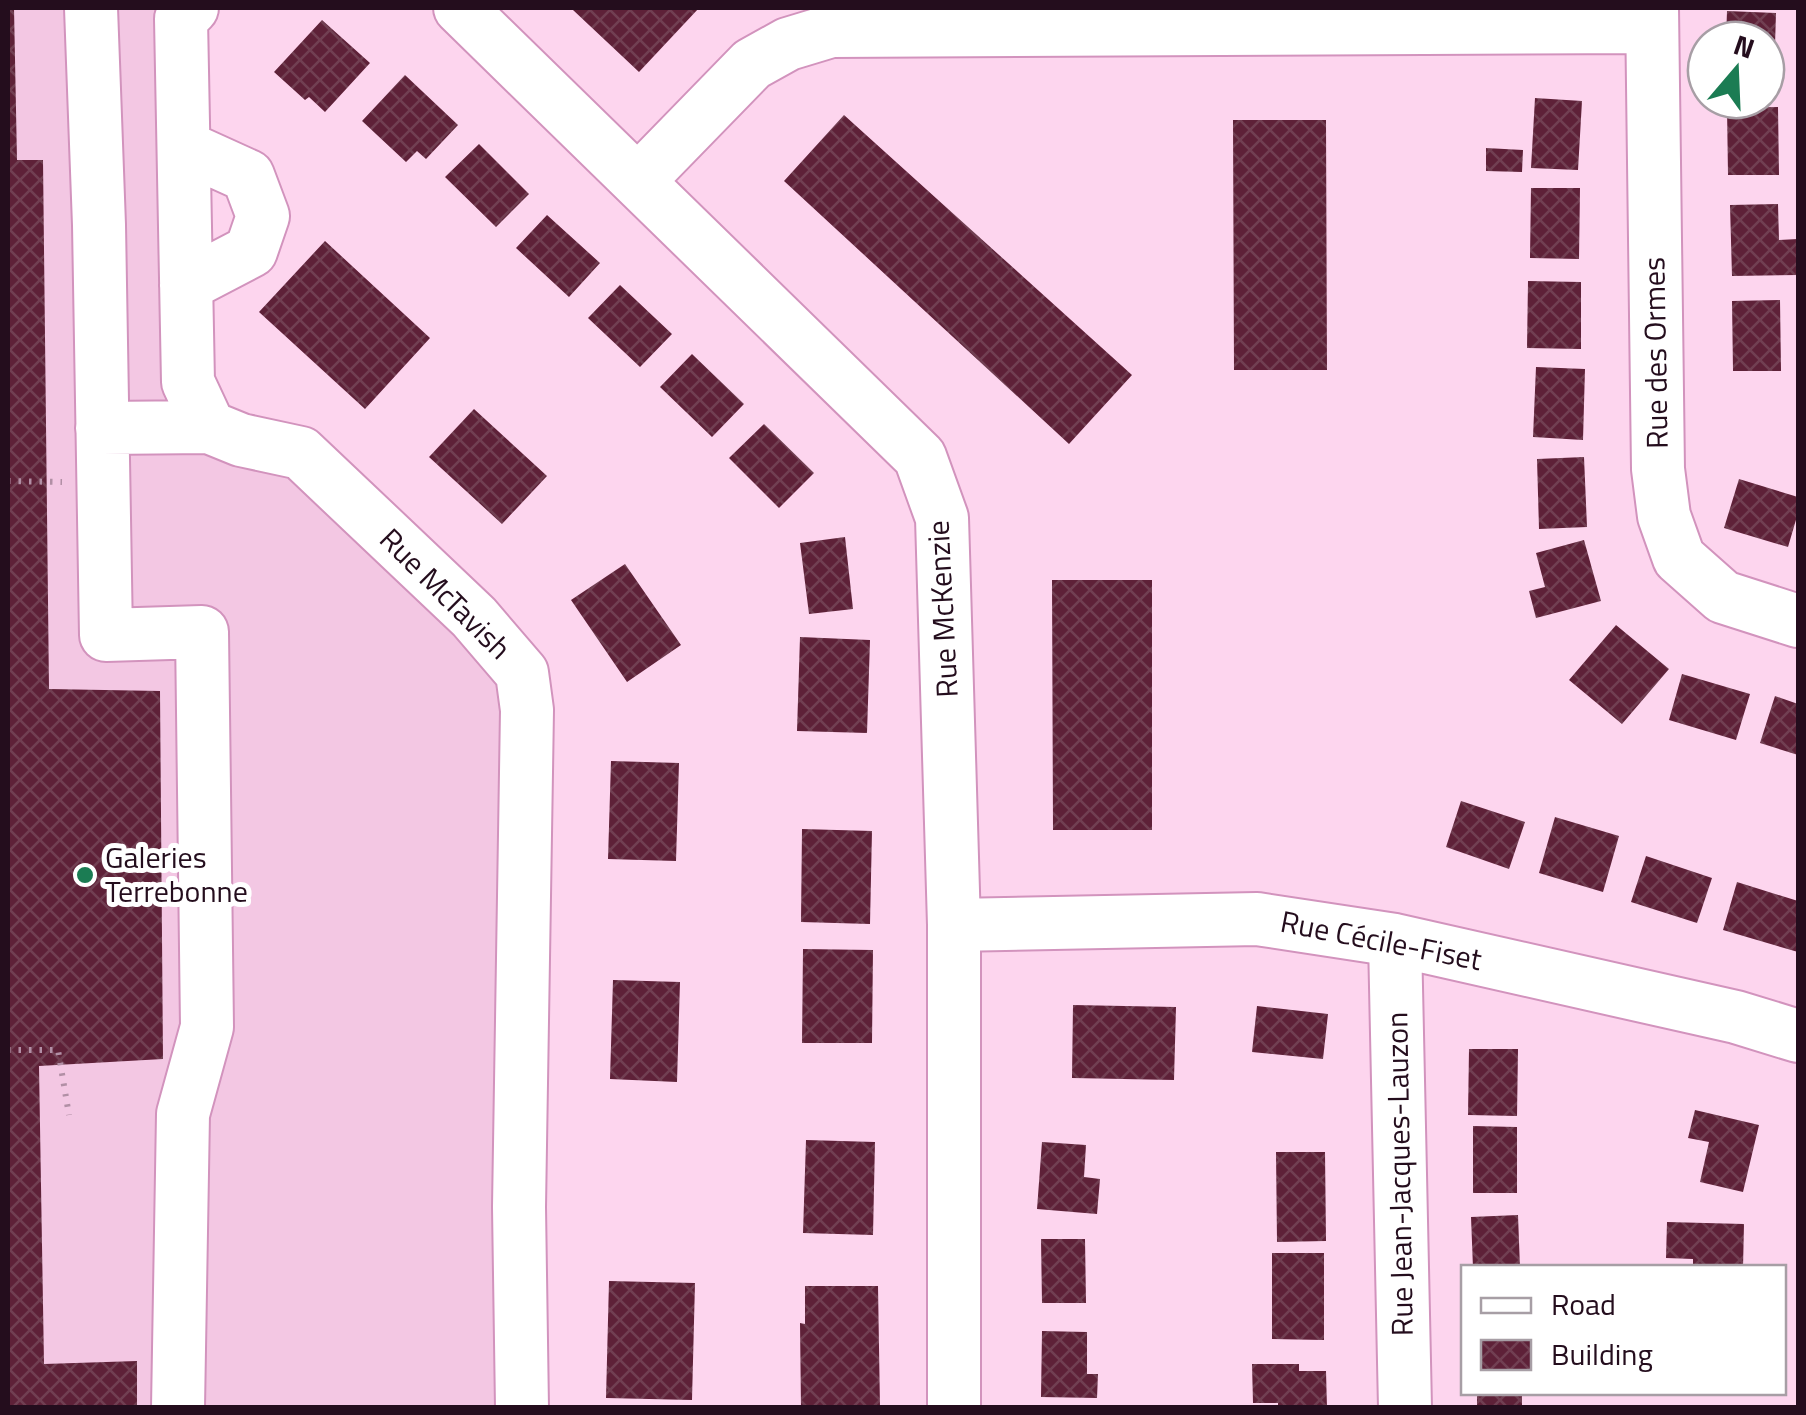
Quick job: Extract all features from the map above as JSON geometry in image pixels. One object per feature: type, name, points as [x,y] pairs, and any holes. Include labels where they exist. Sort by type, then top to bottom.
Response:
[{"type":"street","points":[[91,8],[106,634],[202,632],[207,1027],[182,1114],[178,1408]]},
{"type":"street","points":[[192,8],[181,19],[188,382],[209,427]]},
{"type":"street","name":"Rue McKenzie","points":[[460,8],[920,457],[942,518],[954,925],[954,1408]]},
{"type":"street","points":[[639,180],[752,64],[788,44],[832,32],[1651,17]]},
{"type":"street","name":"Rue des Ormes","points":[[1651,17],[1658,470],[1664,516],[1680,558],[1722,597],[1798,621]]},
{"type":"street","points":[[184,147],[248,176],[264,216],[251,251],[186,285]]},
{"type":"street","name":"Rue McTavish","points":[[102,428],[209,427],[241,440],[301,453],[474,617],[522,672],[527,710],[519,1188],[522,1408]]},
{"type":"street","name":"Rue Cécile-Fiset","points":[[954,925],[1258,919],[1395,940],[1736,1017],[1798,1036]]},
{"type":"street","name":"Rue Jean-Jacques-Lauzon","points":[[1395,940],[1405,1408]]},
{"type":"path","points":[[8,482],[103,482]]},
{"type":"path","points":[[8,1050],[58,1050],[69,1115]]},
{"type":"shaded area","points":[[8,8],[184,8],[170,420],[279,465],[503,676],[521,1407],[8,1408]]},
{"type":"building","name":"Galeries Terrebonne","points":[[8,8],[14,8],[17,160],[43,160],[49,689],[160,691],[163,1059],[39,1066],[44,1364],[137,1361],[137,1408],[8,1408]]},
{"type":"building","points":[[575,8],[699,8],[639,72]]},
{"type":"building","points":[[1727,11],[1776,13],[1776,20],[1727,20]]},
{"type":"building","points":[[322,20],[370,63],[325,112],[274,72]]},
{"type":"building","points":[[405,75],[458,125],[426,159],[417,151],[406,162],[362,121]]},
{"type":"building","points":[[1535,98],[1582,101],[1578,170],[1531,168]]},
{"type":"building","points":[[844,115],[1132,375],[1069,444],[784,181]]},
{"type":"building","points":[[1233,120],[1326,120],[1327,370],[1234,370]]},
{"type":"building","points":[[1727,120],[1778,120],[1779,175],[1728,175]]},
{"type":"building","points":[[479,144],[529,194],[496,227],[445,177]]},
{"type":"building","points":[[1486,148],[1523,150],[1522,172],[1486,171]]},
{"type":"building","points":[[1531,188],[1580,188],[1579,259],[1530,258]]},
{"type":"building","points":[[1778,204],[1779,240],[1798,239],[1798,275],[1732,276],[1730,205]]},
{"type":"building","points":[[547,215],[600,263],[569,297],[516,248]]},
{"type":"building","points":[[325,241],[430,338],[365,409],[259,312]]},
{"type":"building","points":[[1528,281],[1581,282],[1581,349],[1527,348]]},
{"type":"building","points":[[620,285],[672,334],[640,367],[588,318]]},
{"type":"building","points":[[1780,300],[1781,371],[1733,371],[1732,301]]},
{"type":"building","points":[[692,354],[744,404],[712,437],[660,387]]},
{"type":"building","points":[[1536,367],[1585,369],[1583,440],[1533,437]]},
{"type":"building","points":[[474,409],[547,476],[502,524],[429,457]]},
{"type":"building","points":[[764,424],[814,473],[779,508],[729,458]]},
{"type":"building","points":[[1584,457],[1587,527],[1539,529],[1537,459]]},
{"type":"building","points":[[1739,479],[1798,497],[1798,513],[1788,547],[1724,528]]},
{"type":"building","points":[[845,537],[853,609],[809,614],[800,543]]},
{"type":"building","points":[[1584,540],[1601,601],[1536,618],[1529,591],[1545,587],[1536,553]]},
{"type":"building","points":[[625,564],[681,645],[627,682],[571,600]]},
{"type":"building","points":[[1052,580],[1152,580],[1152,830],[1053,830]]},
{"type":"building","points":[[1616,625],[1669,669],[1622,724],[1569,680]]},
{"type":"building","points":[[800,637],[870,640],[867,733],[797,731]]},
{"type":"building","points":[[1682,674],[1750,694],[1736,740],[1669,720]]},
{"type":"building","points":[[1775,696],[1798,704],[1798,755],[1760,743]]},
{"type":"building","points":[[611,761],[679,763],[676,861],[608,859]]},
{"type":"building","points":[[1461,801],[1525,822],[1509,869],[1446,847]]},
{"type":"building","points":[[1555,817],[1619,836],[1603,892],[1539,873]]},
{"type":"building","points":[[802,829],[872,831],[870,924],[801,922]]},
{"type":"building","points":[[1646,856],[1712,878],[1697,923],[1631,902]]},
{"type":"building","points":[[1737,882],[1798,901],[1798,952],[1723,930]]},
{"type":"building","points":[[803,949],[873,950],[872,1043],[802,1043]]},
{"type":"building","points":[[613,980],[680,982],[677,1082],[610,1079]]},
{"type":"building","points":[[1073,1005],[1176,1007],[1174,1080],[1072,1078]]},
{"type":"building","points":[[1257,1006],[1328,1014],[1323,1059],[1252,1052]]},
{"type":"building","points":[[1469,1049],[1518,1049],[1517,1116],[1468,1115]]},
{"type":"building","points":[[1695,1110],[1759,1125],[1743,1192],[1700,1182],[1709,1142],[1688,1138]]},
{"type":"building","points":[[1473,1126],[1517,1127],[1517,1193],[1473,1193]]},
{"type":"building","points":[[806,1140],[875,1142],[873,1235],[803,1233]]},
{"type":"building","points":[[1042,1142],[1086,1145],[1084,1177],[1100,1179],[1097,1214],[1037,1209]]},
{"type":"building","points":[[1276,1152],[1325,1152],[1326,1241],[1277,1242]]},
{"type":"building","points":[[1518,1215],[1520,1265],[1473,1265],[1471,1217]]},
{"type":"building","points":[[1667,1222],[1744,1224],[1743,1265],[1693,1265],[1693,1259],[1666,1258]]},
{"type":"building","points":[[1041,1239],[1085,1239],[1086,1303],[1042,1303]]},
{"type":"building","points":[[1272,1253],[1324,1253],[1324,1340],[1272,1339]]},
{"type":"building","points":[[609,1281],[695,1283],[692,1400],[606,1398]]},
{"type":"building","points":[[805,1286],[878,1286],[880,1408],[801,1408],[800,1323],[805,1324]]},
{"type":"building","points":[[1042,1331],[1087,1332],[1087,1374],[1098,1374],[1097,1398],[1041,1397]]},
{"type":"building","points":[[1252,1364],[1299,1364],[1299,1371],[1326,1371],[1327,1408],[1278,1408],[1278,1403],[1253,1403]]},
{"type":"building","points":[[1477,1395],[1522,1395],[1522,1408],[1477,1408]]},
{"type":"place","name":"Galeries Terrebonne","points":[[85,875]]}]
